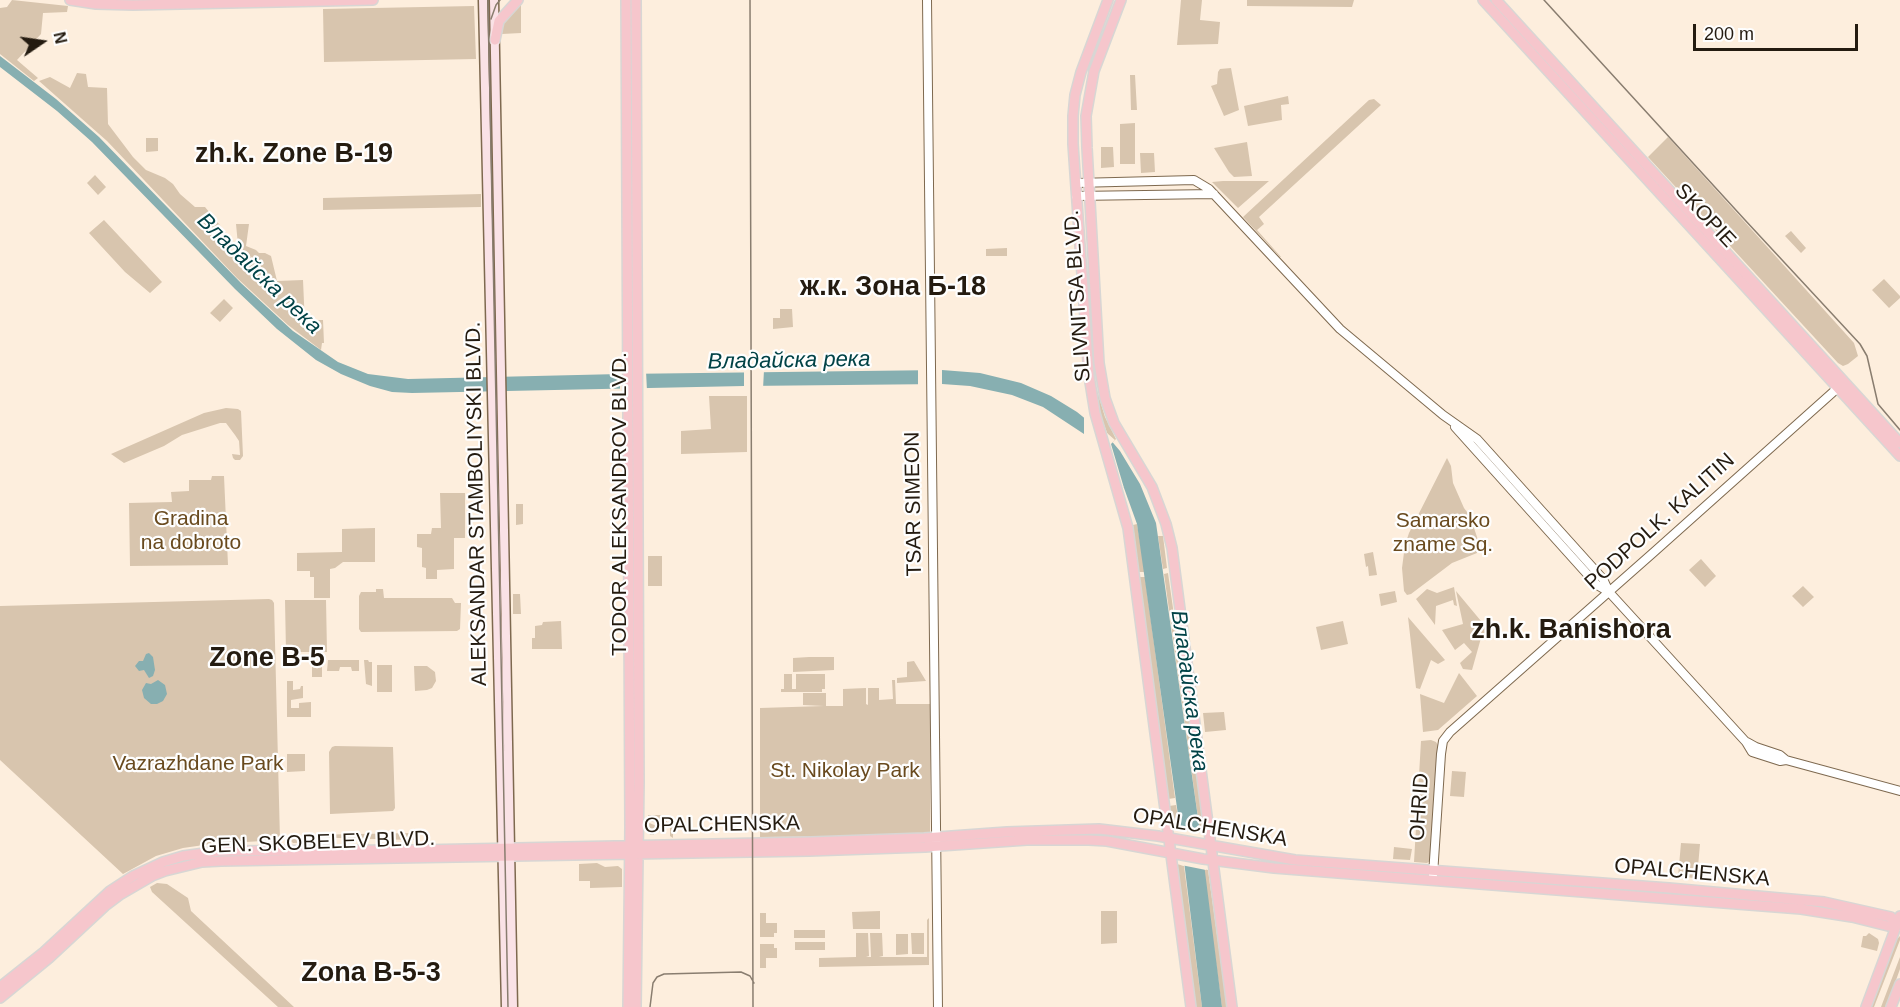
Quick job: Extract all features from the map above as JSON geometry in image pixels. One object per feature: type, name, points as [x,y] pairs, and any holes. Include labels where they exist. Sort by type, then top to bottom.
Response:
[{"type":"main road","points":[[69,0],[118,5],[373,0]]},
{"type":"main road","name":"ALEKSANDAR STAMBOLIYSKI BLVD.","points":[[483,0],[497,374]]},
{"type":"main road","name":"ALEKSANDAR STAMBOLIYSKI BLVD.","points":[[494,0],[497,394],[506,852],[506,1007]]},
{"type":"main road","points":[[495,39],[499,21],[518,0]]},
{"type":"main road","name":"TODOR ALEKSANDROV BLVD.","points":[[626,0],[633,371]]},
{"type":"main road","name":"TODOR ALEKSANDROV BLVD.","points":[[636,0],[633,371],[636,1007]]},
{"type":"main road","name":"SLIVNITSA BLVD.","points":[[1108,0],[1085,60],[1075,95],[1073,127],[1089,376],[1098,424],[1128,528],[1173,854],[1191,1007]]},
{"type":"main road","name":"SLIVNITSA BLVD.","points":[[1120,0],[1097,61],[1089,92],[1086,135],[1099,363],[1103,391],[1114,423],[1152,487],[1169,536],[1175,567],[1210,860],[1232,1007]]},
{"type":"main road","name":"SKOPIE","points":[[1483,0],[1841,385],[1900,443]]},
{"type":"main road","name":"SKOPIE","points":[[1496,0],[1841,385],[1900,456]]},
{"type":"main road","name":"OPALCHENSKA","points":[[936,841],[1006,831],[1099,830],[1171,839],[1295,860],[1433,875]]},
{"type":"main road","name":"OPALCHENSKA","points":[[506,852],[811,842],[1089,840],[1107,841],[1210,860],[1318,873],[1433,875],[1712,891],[1824,902],[1892,917],[1899,921]]},
{"type":"main road","name":"TODOR ALEKSANDROV BLVD.","points":[[628,1007],[634,849]]},
{"type":"main road","name":"GEN. SKOBELEV BLVD.","points":[[0,987],[44,952],[110,891],[148,868],[183,856],[219,851],[506,852]]},
{"type":"main road","name":"ALEKSANDAR STAMBOLIYSKI BLVD.","points":[[506,852],[513,1007]]},
{"type":"main road","name":"GEN. SKOBELEV BLVD.","points":[[0,998],[50,958],[121,894],[152,876],[185,865],[221,861],[506,852]]},
{"type":"main road","points":[[1866,1007],[1899,921]]},
{"type":"main road","points":[[1891,1007],[1900,984]]},
{"type":"street","name":"TSAR SIMEON","points":[[927,0],[938,1007]]},
{"type":"street","points":[[1076,183],[1194,180],[1204,185],[1332,321],[1443,415],[1590,578],[1609,592],[1746,742],[1752,752],[1760,756],[1780,761],[1786,760],[1900,791]]},
{"type":"street","points":[[1077,195],[1214,194]]},
{"type":"street","name":"PODPOLK. KALITIN","points":[[1446,737],[1469,714],[1841,385]]},
{"type":"street","name":"OHRID","points":[[1433,875],[1441,754],[1446,737]]},
{"type":"green space","points":[[12,0],[68,6],[67,12],[43,13],[41,34],[17,60],[38,78],[34,81],[0,54],[0,8],[7,7]]},
{"type":"green space","points":[[1181,0],[1202,0],[1200,20],[1220,22],[1218,44],[1177,45]]},
{"type":"green space","points":[[1247,0],[1354,0],[1352,7],[1247,6]]},
{"type":"green space","points":[[521,2],[521,33],[502,34],[504,21]]},
{"type":"green space","points":[[474,6],[476,59],[324,62],[323,9]]},
{"type":"green space","points":[[1231,68],[1239,110],[1224,116],[1211,86],[1217,84],[1220,69]]},
{"type":"green space","points":[[77,73],[86,74],[88,87],[107,88],[108,124],[133,157],[146,170],[173,184],[180,194],[195,207],[205,207],[219,224],[228,236],[222,236],[217,245],[239,255],[236,224],[249,224],[246,246],[271,256],[277,281],[303,280],[305,325],[315,324],[315,320],[323,320],[324,343],[322,343],[321,350],[288,325],[237,278],[107,141],[39,81],[50,77],[70,88]]},
{"type":"green space","points":[[1130,75],[1135,75],[1137,110],[1131,110]]},
{"type":"green space","points":[[1288,96],[1289,104],[1281,105],[1282,120],[1248,126],[1244,106]]},
{"type":"green space","points":[[1374,99],[1381,105],[1259,217],[1264,224],[1257,230],[1280,257],[1243,217],[1369,100]]},
{"type":"green space","points":[[1135,123],[1135,164],[1120,164],[1120,124]]},
{"type":"green space","points":[[1668,137],[1854,343],[1858,356],[1843,366],[1838,363],[1648,157]]},
{"type":"green space","points":[[146,138],[158,138],[158,151],[146,152]]},
{"type":"green space","points":[[1247,142],[1252,176],[1234,177],[1214,148]]},
{"type":"green space","points":[[1101,147],[1113,147],[1114,167],[1101,168]]},
{"type":"green space","points":[[1140,153],[1154,153],[1155,172],[1141,173]]},
{"type":"green space","points":[[95,175],[106,187],[98,195],[87,183]]},
{"type":"green space","points":[[1269,181],[1238,208],[1212,182]]},
{"type":"green space","points":[[481,194],[481,207],[323,210],[323,198]]},
{"type":"green space","points":[[104,220],[162,282],[150,293],[125,272],[89,233]]},
{"type":"green space","points":[[1791,231],[1806,248],[1801,253],[1785,236]]},
{"type":"green space","points":[[1007,248],[1007,256],[986,256],[986,249]]},
{"type":"green space","points":[[1884,279],[1900,296],[1889,308],[1872,290]]},
{"type":"green space","points":[[224,299],[233,308],[220,322],[210,313]]},
{"type":"green space","points":[[780,309],[792,309],[793,327],[773,329],[773,318],[780,318]]},
{"type":"green space","points":[[1093,377],[1105,417],[1116,439],[1113,442],[1109,438],[1102,419]]},
{"type":"green space","points":[[709,396],[747,396],[747,452],[681,454],[681,431],[711,429]]},
{"type":"green space","points":[[226,408],[241,411],[243,456],[240,460],[233,458],[232,454],[240,455],[239,441],[226,423],[182,435],[164,446],[124,463],[111,454],[204,413]]},
{"type":"green space","name":"Samarsko zname Sq.","points":[[1447,458],[1451,466],[1453,483],[1470,516],[1480,546],[1476,548],[1477,553],[1452,563],[1407,595],[1404,591],[1402,568],[1405,545]]},
{"type":"green space","name":"Gradina na dobroto","points":[[212,476],[224,476],[228,565],[130,566],[129,503],[172,502],[171,492],[189,491],[189,480],[211,480]]},
{"type":"green space","points":[[440,493],[465,493],[465,538],[454,538],[454,569],[437,570],[437,579],[426,579],[426,568],[422,567],[422,548],[417,547],[417,534],[431,534],[432,528],[441,528]]},
{"type":"green space","points":[[516,504],[523,504],[523,524],[516,525]]},
{"type":"green space","points":[[1137,524],[1145,572],[1139,572],[1133,525]]},
{"type":"green space","points":[[375,528],[375,562],[343,562],[330,569],[330,598],[314,598],[314,577],[310,577],[310,571],[297,571],[297,553],[342,552],[342,529]]},
{"type":"green space","points":[[1158,536],[1163,536],[1167,568],[1163,569]]},
{"type":"green space","points":[[1373,552],[1377,575],[1369,576],[1364,554]]},
{"type":"green space","points":[[648,556],[662,556],[662,586],[648,586]]},
{"type":"green space","points":[[1701,559],[1716,576],[1705,587],[1689,570]]},
{"type":"green space","points":[[1168,573],[1205,833],[1200,832],[1164,574]]},
{"type":"green space","points":[[1139,577],[1145,577],[1175,798],[1168,799]]},
{"type":"green space","points":[[1803,586],[1814,597],[1803,607],[1792,596]]},
{"type":"green space","points":[[1454,587],[1457,606],[1454,605],[1453,600],[1436,606],[1435,625],[1416,599],[1427,589],[1437,593]]},
{"type":"green space","points":[[376,589],[383,589],[384,598],[452,598],[455,603],[461,603],[460,629],[457,631],[361,632],[359,629],[359,596],[361,592],[376,592]]},
{"type":"green space","points":[[1395,591],[1397,602],[1381,606],[1379,594]]},
{"type":"green space","points":[[1456,591],[1491,633],[1481,638],[1472,670],[1463,669],[1460,663],[1472,652],[1464,643],[1455,650],[1442,630],[1463,624]]},
{"type":"green space","points":[[513,594],[520,594],[521,614],[513,614]]},
{"type":"green space","name":"Vazrazhdane Park","points":[[269,599],[274,603],[280,840],[183,848],[156,856],[123,874],[0,760],[0,606]]},
{"type":"green space","points":[[285,600],[326,600],[327,652],[286,652]]},
{"type":"green space","points":[[1408,617],[1445,660],[1438,664],[1431,660],[1420,689],[1416,688]]},
{"type":"green space","points":[[561,621],[562,649],[532,649],[535,626],[542,625],[543,622]]},
{"type":"green space","points":[[1343,621],[1348,644],[1321,650],[1316,627]]},
{"type":"green space","points":[[834,657],[834,670],[793,672],[793,658]]},
{"type":"green space","points":[[328,660],[359,660],[359,671],[352,671],[351,667],[340,667],[339,671],[327,671]]},
{"type":"green space","points":[[364,660],[372,662],[372,686],[366,684]]},
{"type":"green space","points":[[914,661],[926,681],[897,683],[897,678],[907,677],[907,662]]},
{"type":"green space","points":[[312,663],[322,664],[322,677],[312,677]]},
{"type":"green space","points":[[377,665],[392,665],[392,692],[377,692]]},
{"type":"green space","points":[[414,666],[427,666],[435,672],[436,681],[432,688],[415,691]]},
{"type":"green space","points":[[1459,673],[1477,696],[1438,730],[1423,732],[1420,694],[1444,703]]},
{"type":"green space","points":[[784,674],[792,674],[792,689],[796,689],[796,674],[825,674],[825,689],[822,689],[822,692],[781,692],[781,689],[784,689]]},
{"type":"green space","name":"St. Nikolay Park","points":[[892,680],[895,680],[896,704],[930,704],[929,834],[760,837],[760,708],[824,706],[803,705],[803,693],[826,693],[826,706],[843,706],[843,689],[866,688],[866,704],[868,705],[868,688],[879,688],[879,700],[893,699]]},
{"type":"green space","points":[[287,681],[293,681],[293,690],[303,686],[303,698],[291,700],[291,708],[299,708],[299,703],[311,702],[311,717],[287,717]]},
{"type":"green space","points":[[1224,712],[1226,730],[1205,732],[1203,713]]},
{"type":"green space","points":[[1431,740],[1439,747],[1433,859],[1427,863],[1414,862],[1421,741]]},
{"type":"green space","points":[[335,746],[393,747],[395,808],[393,811],[330,814],[329,752]]},
{"type":"green space","points":[[287,754],[305,754],[305,771],[287,772]]},
{"type":"green space","points":[[1452,771],[1466,772],[1464,797],[1450,796]]},
{"type":"green space","points":[[1176,805],[1180,829],[1173,828],[1169,806]]},
{"type":"green space","points":[[648,815],[667,815],[667,822],[673,823],[673,838],[670,836],[670,828],[648,820]]},
{"type":"green space","points":[[647,822],[664,829],[665,832],[655,831],[654,835],[650,835]]},
{"type":"green space","points":[[414,833],[415,840],[304,837],[304,835]]},
{"type":"green space","points":[[290,838],[328,839],[328,842],[293,843]]},
{"type":"green space","points":[[1681,843],[1700,844],[1697,878],[1678,877]]},
{"type":"green space","points":[[1394,847],[1412,849],[1410,860],[1393,859]]},
{"type":"green space","points":[[597,863],[605,867],[618,866],[622,869],[622,887],[590,888],[590,881],[579,881],[579,864]]},
{"type":"green space","points":[[1177,864],[1184,866],[1202,1007],[1196,1007]]},
{"type":"green space","points":[[1203,869],[1208,870],[1227,1007],[1222,1007]]},
{"type":"green space","points":[[157,883],[167,884],[188,898],[191,911],[294,1007],[278,1007],[152,892],[150,887]]},
{"type":"green space","points":[[880,911],[880,929],[853,929],[852,912]]},
{"type":"green space","points":[[1101,911],[1117,911],[1117,943],[1101,944]]},
{"type":"green space","points":[[760,913],[766,913],[766,923],[777,923],[777,933],[774,933],[774,937],[760,937]]},
{"type":"green space","points":[[929,918],[929,965],[819,967],[819,958],[856,957],[856,933],[868,933],[869,956],[866,957],[871,957],[870,933],[882,933],[883,956],[879,957],[927,957],[927,920]]},
{"type":"green space","points":[[794,930],[825,930],[825,938],[794,938]]},
{"type":"green space","points":[[911,933],[924,933],[924,954],[912,954]]},
{"type":"green space","points":[[1869,933],[1878,939],[1877,951],[1861,947],[1863,936]]},
{"type":"green space","points":[[896,934],[908,934],[908,954],[896,955]]},
{"type":"green space","points":[[1900,936],[1874,1007],[1871,1007],[1897,939]]},
{"type":"green space","points":[[795,942],[825,942],[825,950],[795,950]]},
{"type":"green space","points":[[760,944],[774,944],[774,948],[777,948],[777,958],[766,958],[766,968],[760,968]]},
{"type":"green space","points":[[1900,957],[1900,969],[1886,1007],[1881,1007]]},
{"type":"water","points":[[0,56],[56,99],[99,137],[241,283],[293,331],[338,362],[368,374],[408,379],[942,370],[980,373],[1021,383],[1051,396],[1077,412],[1109,438],[1120,451],[1140,484],[1156,523],[1200,832],[1222,1007],[1202,1007],[1180,829],[1137,524],[1124,488],[1115,472],[1084,434],[1043,407],[1012,395],[970,386],[942,384],[412,393],[392,392],[370,386],[316,360],[277,329],[92,142],[57,111],[0,67]]},
{"type":"water","points":[[149,653],[153,657],[155,670],[153,676],[149,678],[144,670],[139,671],[135,666]]},
{"type":"water","points":[[158,680],[165,685],[167,694],[163,701],[151,704],[144,698],[142,690],[146,683],[151,684]]},
{"type":"pier","points":[[918,368],[942,368],[942,386],[918,387]]},
{"type":"pier","points":[[744,370],[764,370],[763,389],[744,389]]},
{"type":"pier","points":[[620,371],[646,371],[647,391],[620,391]]},
{"type":"pier","points":[[1084,413],[1115,440],[1111,444],[1124,488],[1084,438]]},
{"type":"pier","points":[[1176,828],[1203,833],[1206,870],[1181,865]]},
{"type":"tram line","points":[[488,0],[508,1007]]},
{"type":"tram line","points":[[491,19],[500,0]]},
{"type":"tram line","points":[[750,0],[753,1007]]},
{"type":"tram line","points":[[1544,0],[1860,344],[1867,356],[1878,404],[1900,430]]},
{"type":"tram line","points":[[650,1007],[653,983],[657,977],[664,974],[741,972],[750,976],[754,983]]},
{"type":"district","name":"zh.k. Zone B-19","points":[[294,155]]},
{"type":"district","name":"ж.к. Зона Б-18","points":[[893,288]]},
{"type":"district","name":"zh.k. Banishora","points":[[1571,631]]},
{"type":"district","name":"Zone B-5","points":[[267,659]]},
{"type":"district","name":"Zona B-5-3","points":[[371,974]]},
{"type":"water label","name":"Владайска река","points":[[259,274]]},
{"type":"water label","name":"Владайска река","points":[[789,361]]},
{"type":"water label","name":"Владайска река","points":[[1189,691]]}]
